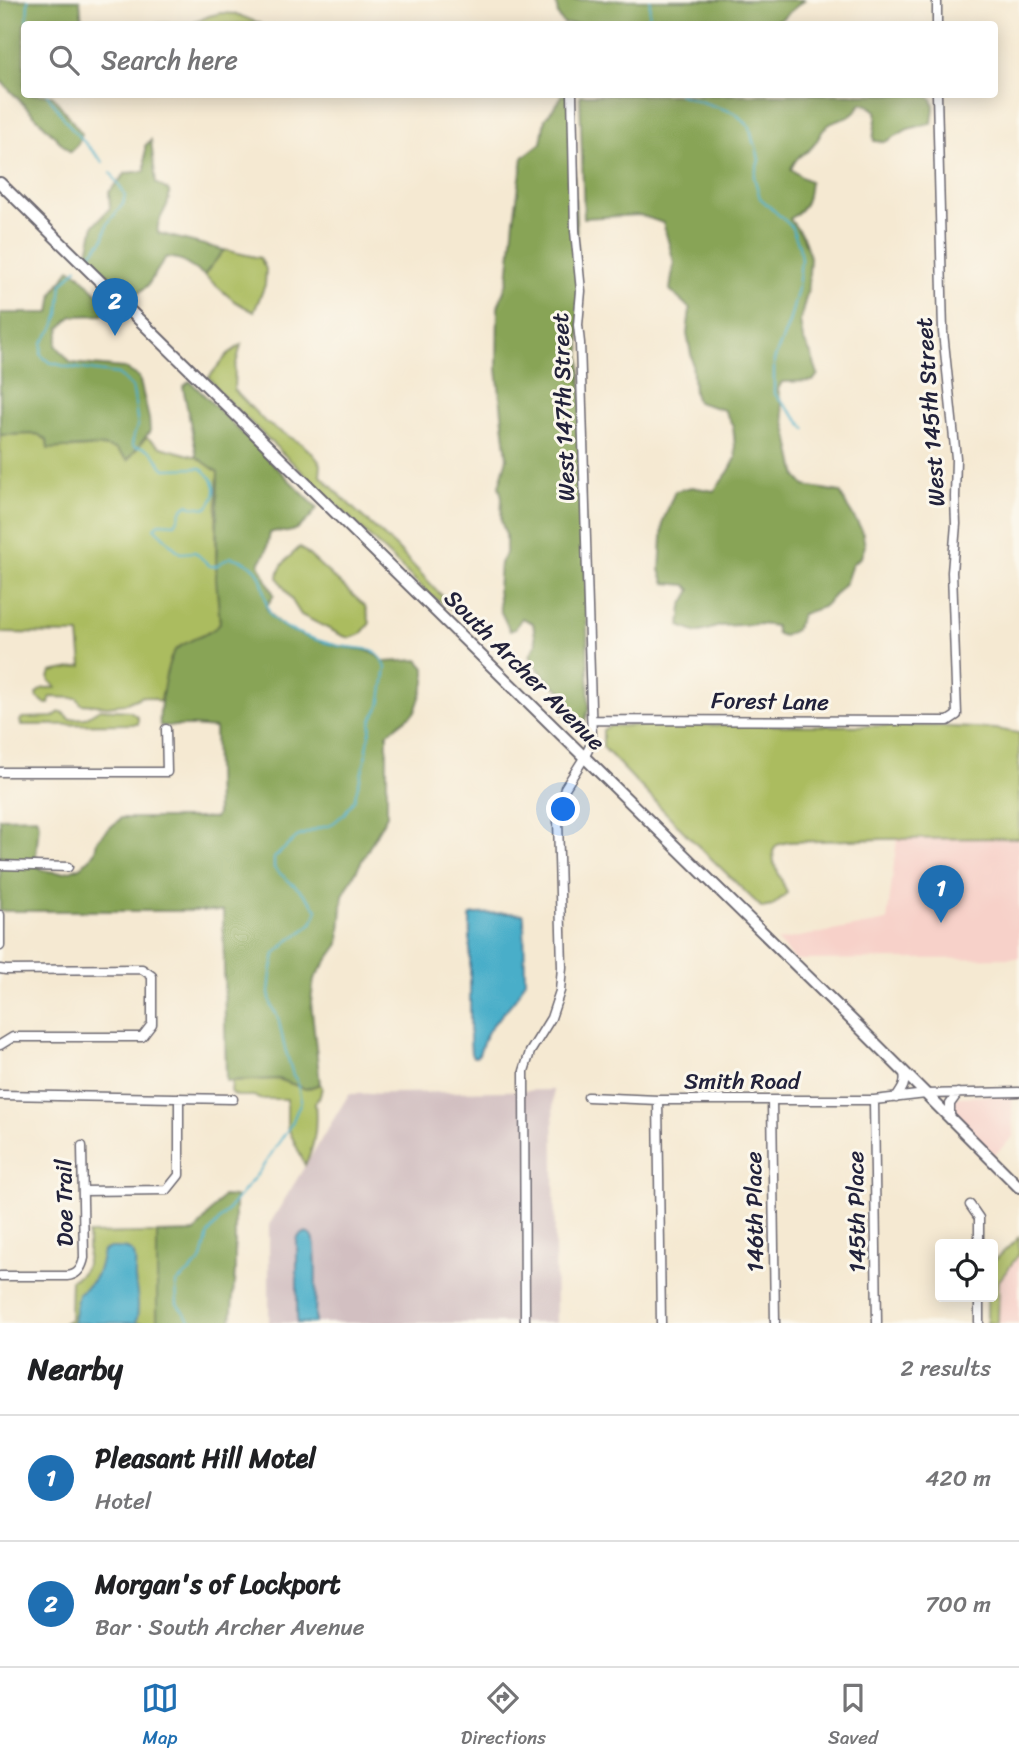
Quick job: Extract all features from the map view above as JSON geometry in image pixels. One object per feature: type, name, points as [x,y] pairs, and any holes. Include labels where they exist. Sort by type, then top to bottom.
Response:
[{"type":"main road","name":"South Archer Avenue","points":[[0,183],[1019,1187]]},
{"type":"street","points":[[937,0],[937,21]]},
{"type":"street","name":"West 147th Street","points":[[525,1323],[523,1071],[530,1052],[551,1018],[560,991],[562,974],[558,820],[565,788],[592,744],[578,325],[581,291],[575,231],[572,98]]},
{"type":"street","name":"West 145th Street","points":[[937,98],[943,332],[956,458],[956,524],[952,572],[957,715],[948,721]]},
{"type":"street","name":"Forest Lane","points":[[592,720],[948,721]]},
{"type":"street","points":[[0,772],[167,772],[166,729]]},
{"type":"street","points":[[0,866],[68,867]]},
{"type":"street","points":[[0,915],[0,946]]},
{"type":"street","points":[[0,969],[142,969],[152,976],[152,1024],[142,1037],[13,1037],[0,1045]]},
{"type":"street","points":[[896,1098],[906,1081],[904,1072]]},
{"type":"street","name":"Smith Road","points":[[588,1097],[658,1100],[874,1100],[926,1094],[1019,1092]]},
{"type":"street","points":[[950,1118],[950,1104],[958,1093]]},
{"type":"street","points":[[0,1096],[233,1099]]},
{"type":"street","points":[[83,1191],[167,1190],[179,1175],[179,1098]]},
{"type":"street","points":[[658,1100],[662,1323]]},
{"type":"street","name":"146th Place","points":[[772,1100],[775,1323]]},
{"type":"street","name":"145th Place","points":[[874,1100],[877,1323]]},
{"type":"street","name":"Doe Trail","points":[[0,1276],[71,1275],[81,1268],[84,1258],[82,1146]]},
{"type":"street","points":[[970,1205],[979,1218],[979,1239]]},
{"type":"street","points":[[979,1302],[979,1323]]},
{"type":"shaded area","points":[[1019,838],[1019,958],[795,960],[777,941],[887,921],[897,839]]},
{"type":"shaded area","points":[[553,1090],[556,1323],[269,1323],[269,1225],[349,1094]]},
{"type":"shaded area","points":[[1012,1095],[1013,1137],[994,1155],[936,1098]]},
{"type":"shaded area","points":[[1019,1237],[1019,1323],[987,1323],[987,1302],[998,1302],[998,1257]]},
{"type":"green space","points":[[0,0],[80,0],[82,21],[21,21],[21,98],[54,98],[82,134],[78,144],[70,152],[0,80]]},
{"type":"green space","points":[[556,0],[804,0],[780,20],[774,21],[562,21],[558,16]]},
{"type":"green space","points":[[221,13],[236,14],[254,21],[198,21]]},
{"type":"green space","points":[[560,98],[570,98],[578,262],[589,707],[585,722],[578,724],[565,714],[562,707],[567,694],[546,678],[530,656],[536,643],[533,623],[522,618],[515,629],[510,631],[500,610],[498,589],[500,563],[506,553],[499,486],[507,458],[497,369],[498,307],[508,279],[523,157],[541,143],[545,119]]},
{"type":"green space","points":[[580,98],[932,99],[932,123],[908,129],[885,142],[874,141],[876,111],[861,103],[851,115],[827,126],[813,146],[797,159],[791,169],[810,181],[806,203],[790,219],[803,237],[810,257],[808,289],[800,321],[803,339],[818,374],[813,381],[782,382],[778,389],[797,477],[805,486],[840,492],[862,530],[865,546],[861,557],[852,564],[846,582],[833,597],[823,607],[802,614],[796,629],[784,636],[777,634],[775,626],[760,624],[720,626],[697,633],[680,626],[682,606],[691,590],[686,585],[665,583],[660,570],[663,521],[675,491],[692,487],[714,491],[729,471],[736,458],[733,426],[724,410],[697,402],[687,334],[690,309],[670,290],[674,262],[663,223],[640,215],[584,218]]},
{"type":"green space","points":[[151,140],[156,183],[169,191],[158,233],[224,250],[204,275],[178,259],[166,257],[148,285],[134,297],[98,266],[88,252],[94,225],[110,208],[109,192],[126,173],[145,171],[145,146]]},
{"type":"green space","points":[[224,250],[260,258],[266,269],[265,285],[254,312],[234,301],[204,275]]},
{"type":"green space","points":[[70,269],[79,274],[111,308],[102,315],[72,316],[60,328],[56,345],[71,363],[124,368],[139,377],[150,431],[128,460],[116,449],[102,446],[48,449],[47,440],[37,434],[0,435],[0,313],[50,313],[53,293]]},
{"type":"green space","points":[[241,345],[235,368],[234,390],[266,423],[302,444],[313,454],[321,464],[320,475],[396,547],[458,613],[430,595],[220,393],[209,377],[228,354]]},
{"type":"green space","points":[[190,381],[317,508],[297,529],[270,533],[266,552],[259,564],[274,595],[266,607],[274,618],[286,628],[316,640],[368,651],[384,662],[418,660],[425,668],[425,683],[415,712],[387,734],[387,815],[343,895],[339,944],[314,979],[311,1002],[320,1084],[306,1089],[278,1079],[226,1081],[223,911],[0,911],[0,818],[36,817],[39,824],[36,856],[41,869],[63,872],[84,864],[94,852],[99,838],[121,818],[215,818],[217,814],[215,728],[160,726],[163,688],[174,652],[220,623],[216,579],[218,472],[197,457],[183,387]]},
{"type":"green space","points":[[37,434],[47,440],[48,448],[102,446],[116,449],[128,460],[146,437],[161,447],[197,457],[218,472],[216,548],[220,623],[216,629],[197,637],[174,652],[160,702],[143,696],[124,704],[108,706],[81,704],[77,698],[50,697],[49,704],[46,704],[36,694],[43,689],[56,688],[49,680],[51,672],[82,666],[79,634],[0,633],[0,435]]},
{"type":"green space","points":[[300,547],[365,606],[370,623],[361,634],[351,638],[343,636],[301,615],[278,578],[283,565]]},
{"type":"green space","points":[[100,709],[130,711],[138,717],[138,724],[21,725],[20,721],[22,718],[54,717],[62,712],[70,719],[85,718]]},
{"type":"green space","points":[[609,726],[930,726],[996,729],[1019,733],[1019,838],[787,842],[777,845],[773,851],[774,863],[787,893],[772,906],[762,908],[603,747],[603,730]]},
{"type":"green space","points":[[278,1079],[306,1089],[320,1084],[322,1087],[315,1103],[314,1135],[305,1165],[287,1126],[287,1099],[259,1099],[231,1093],[232,1081]]},
{"type":"green space","points":[[223,1196],[235,1197],[235,1271],[231,1323],[157,1323],[157,1233],[195,1232]]},
{"type":"green space","points":[[157,1233],[157,1323],[64,1323],[70,1319],[71,1280],[82,1272],[87,1261],[88,1234]]},
{"type":"green space","points":[[1019,1237],[1019,1254],[999,1281],[998,1323],[987,1323],[987,1302],[998,1302],[998,1257]]},
{"type":"water","points":[[475,914],[523,914],[525,980],[515,999],[489,1030],[479,1054],[473,1057],[470,1039],[470,919],[471,915]]},
{"type":"water","points":[[304,1233],[311,1235],[315,1244],[315,1323],[297,1323],[297,1240]]},
{"type":"water","points":[[110,1248],[127,1249],[134,1255],[138,1306],[136,1323],[73,1323],[78,1293],[93,1280],[103,1251]]},
{"type":"waterway","points":[[27,21],[28,0]]},
{"type":"waterway","points":[[649,21],[650,0]]},
{"type":"waterway","points":[[50,98],[71,128],[103,162]]},
{"type":"waterway","points":[[690,98],[735,113],[750,127],[759,160],[754,177],[760,198],[791,226],[799,245],[801,260],[798,289],[789,323],[774,360],[774,393],[806,429]]},
{"type":"waterway","points":[[86,259],[103,240],[108,223],[123,204],[125,195],[111,173]]},
{"type":"waterway","points":[[77,268],[62,284],[59,314],[55,326],[42,343],[41,355],[49,362],[68,367],[118,374],[132,387],[134,396],[138,426],[132,445],[150,451],[165,469],[201,468],[211,477],[215,486],[214,497],[207,508],[189,504],[181,511],[175,524],[159,523],[154,528],[180,553],[195,552],[210,566],[216,566],[230,557],[246,562],[256,570],[261,579],[268,610],[274,619],[285,627],[316,640],[373,651],[381,658],[386,668],[380,706],[372,719],[365,761],[354,800],[344,814],[331,825],[297,837],[274,858],[274,868],[317,909],[312,923],[275,954],[269,993],[301,1101],[292,1123],[259,1172],[208,1234],[202,1259],[176,1283],[177,1304],[192,1323]]},
{"type":"place","name":"Morgan's of Lockport","points":[[115,336]]},
{"type":"place","name":"Pleasant Hill Motel","points":[[941,923]]}]
